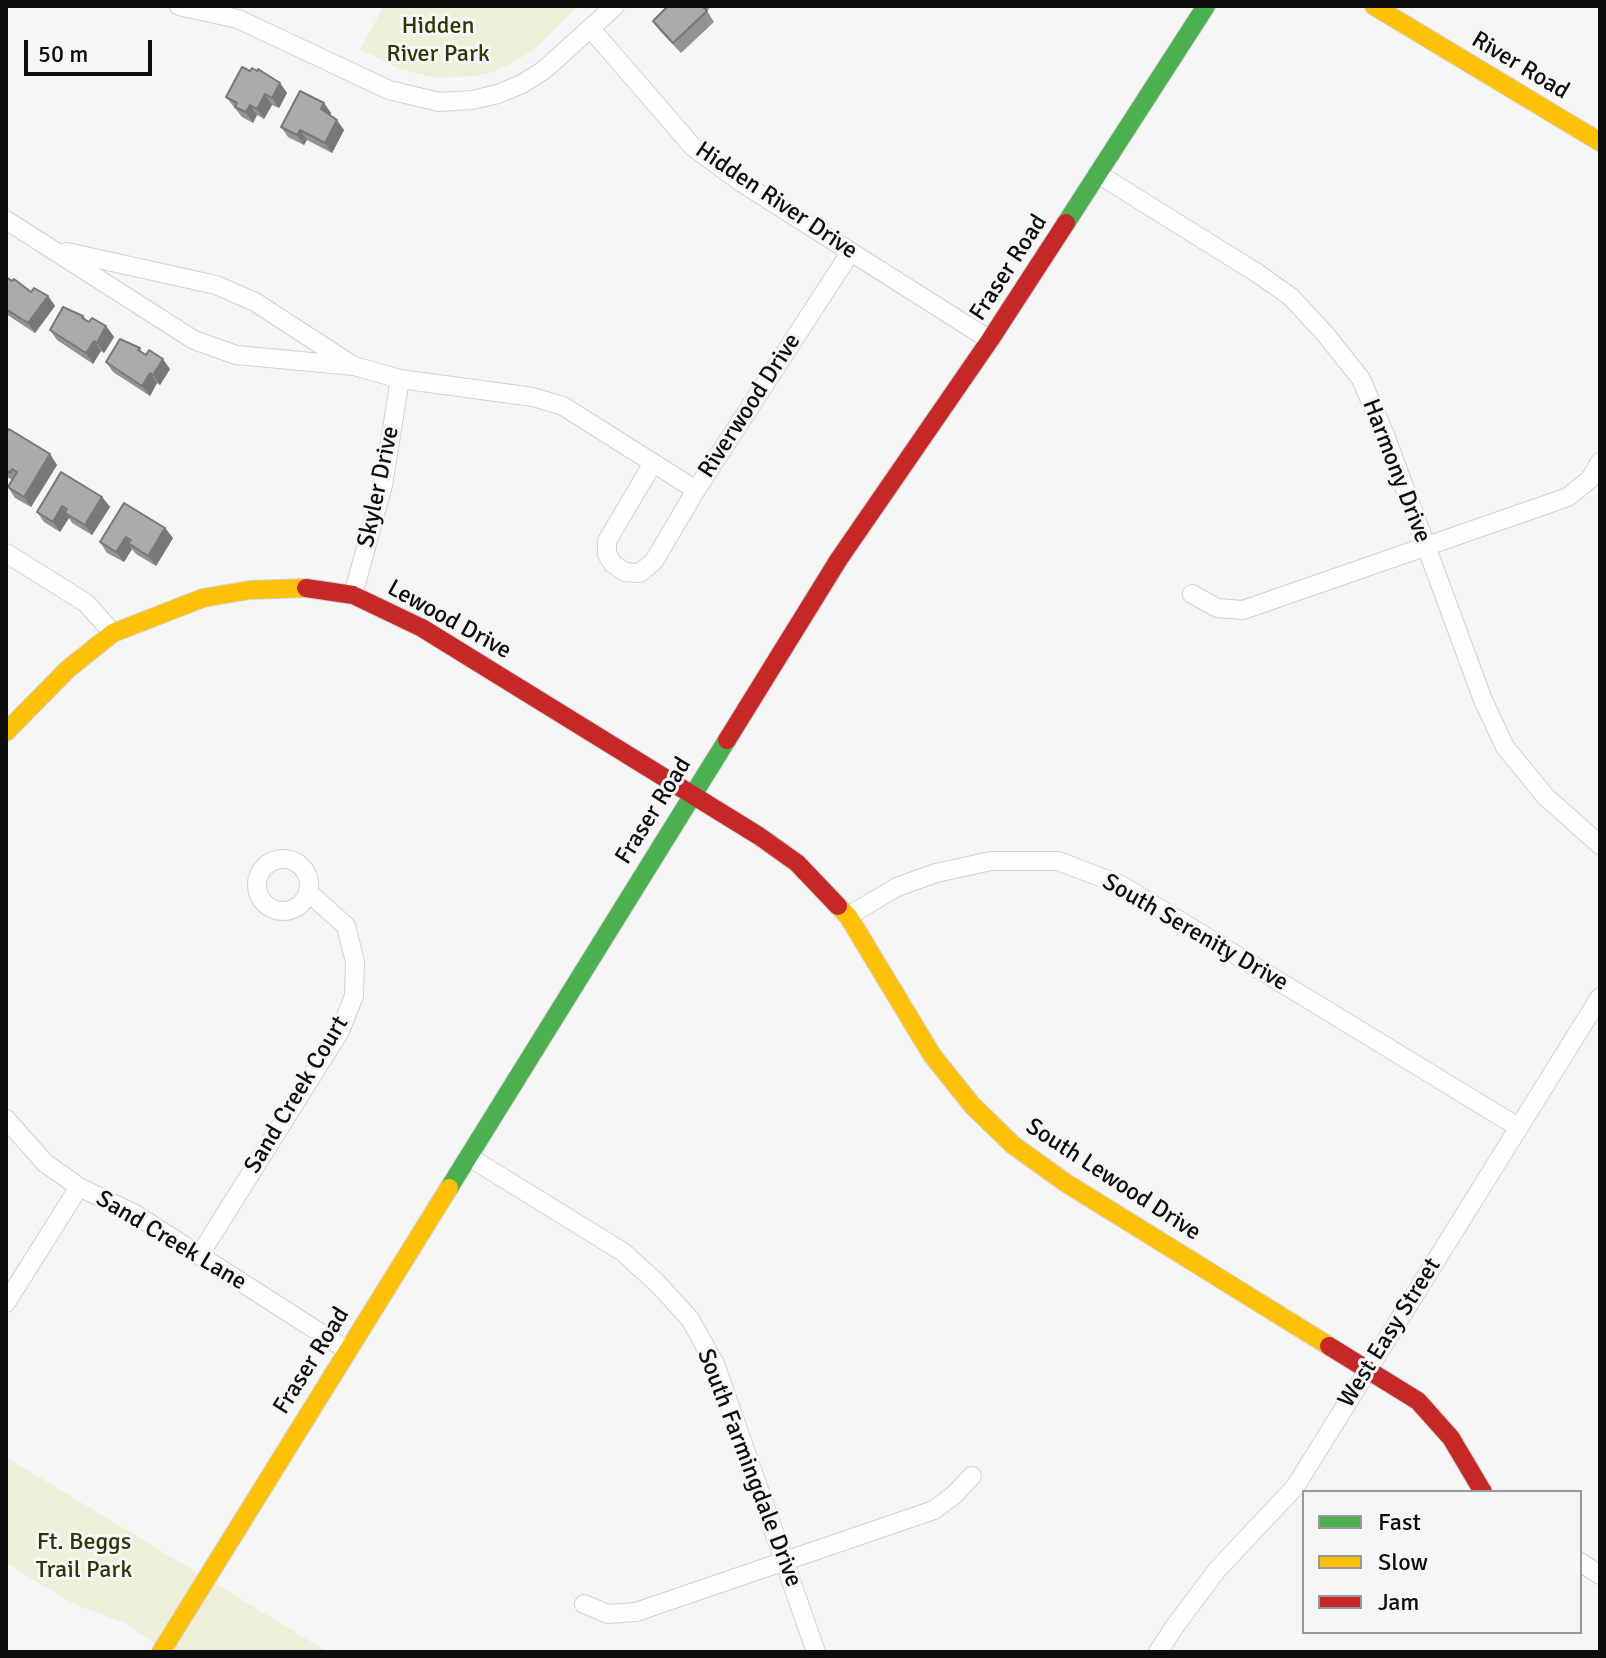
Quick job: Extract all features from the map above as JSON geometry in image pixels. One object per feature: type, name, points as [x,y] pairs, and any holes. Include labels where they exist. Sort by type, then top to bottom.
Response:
[{"type":"street","points":[[179,6],[238,19],[389,90],[439,102],[472,100],[522,84],[544,70],[615,6]]},
{"type":"street","name":"Fraser Road","points":[[161,1652],[839,559],[990,340],[1206,6]]},
{"type":"street","name":"River Road","points":[[1374,6],[1401,13],[1600,142]]},
{"type":"street","name":"Hidden River Drive","points":[[591,29],[693,147],[742,183],[990,340]]},
{"type":"street","name":"Harmony Drive","points":[[1098,174],[1291,297],[1361,379],[1385,435],[1483,700],[1505,747],[1546,797],[1600,845]]},
{"type":"street","name":"Riverwood Drive","points":[[6,220],[194,340],[236,355],[354,366],[400,379],[533,397],[563,406],[696,490],[850,253]]},
{"type":"street","name":"Riverwood Drive","points":[[54,249],[216,285],[255,302],[354,366]]},
{"type":"street","name":"Skyler Drive","points":[[353,595],[383,485],[400,379]]},
{"type":"street","points":[[1192,594],[1217,608],[1243,610],[1568,497],[1590,479],[1600,462]]},
{"type":"street","points":[[653,463],[607,541],[607,554],[613,564],[625,572],[640,573],[654,561],[696,490]]},
{"type":"street","points":[[6,553],[86,603],[113,633]]},
{"type":"street","name":"Lewood Drive","points":[[6,732],[68,669],[113,633],[203,598],[250,590],[308,588],[353,595],[422,628],[692,795]]},
{"type":"street","name":"South Lewood Drive","points":[[692,795],[797,863],[848,916],[932,1055],[972,1105],[1013,1145],[1066,1183],[1418,1401],[1451,1438],[1482,1490]]},
{"type":"street","name":"South Serenity Drive","points":[[848,916],[897,887],[936,873],[991,861],[1058,861],[1121,885],[1518,1127]]},
{"type":"street","name":"Sand Creek Court","points":[[199,1256],[340,1031],[354,996],[355,962],[346,926],[308,892]]},
{"type":"street","name":"West Easy Street","points":[[1158,1652],[1217,1570],[1295,1487],[1600,997]]},
{"type":"street","name":"Sand Creek Lane","points":[[6,1119],[45,1163],[79,1187],[135,1214],[347,1350]]},
{"type":"street","name":"South Farmingdale Drive","points":[[469,1157],[623,1252],[690,1319],[715,1364],[816,1652]]},
{"type":"street","points":[[6,1303],[79,1187]]},
{"type":"street","points":[[584,1604],[608,1614],[636,1612],[934,1510],[972,1476]]},
{"type":"street","points":[[1582,1563],[1600,1575]]},
{"type":"green space","name":"Hidden River Park","points":[[384,6],[579,6],[532,51],[515,61],[493,72],[438,78],[400,69],[360,49]]},
{"type":"green space","name":"Ft. Beggs Trail Park","points":[[6,1457],[328,1652],[167,1652],[125,1623],[74,1604],[6,1563]]},
{"type":"building","points":[[668,6],[702,6],[707,11],[673,43],[653,21]]},
{"type":"building","points":[[242,67],[250,71],[252,68],[258,69],[280,83],[272,98],[265,94],[257,109],[250,105],[246,112],[235,107],[237,103],[226,97]]},
{"type":"building","points":[[300,91],[324,103],[321,109],[337,120],[325,143],[300,130],[297,135],[281,127]]},
{"type":"building","points":[[6,277],[12,281],[14,279],[31,292],[34,288],[48,296],[28,323],[6,309]]},
{"type":"building","points":[[63,307],[89,322],[92,318],[106,326],[97,343],[94,341],[86,353],[50,330]]},
{"type":"building","points":[[120,339],[140,348],[138,350],[146,355],[149,350],[163,359],[142,386],[106,362]]},
{"type":"building","points":[[9,429],[50,454],[24,497],[8,487],[17,472],[6,470],[6,434]]},
{"type":"building","points":[[61,472],[102,497],[85,525],[65,513],[67,509],[62,506],[53,522],[37,512]]},
{"type":"building","points":[[124,503],[165,528],[148,556],[128,543],[131,540],[126,537],[116,552],[100,542]]},
{"type":"traffic: fast","points":[[1066,223],[1206,6]]},
{"type":"traffic: fast","points":[[449,1188],[727,740]]},
{"type":"traffic: slow","points":[[1374,6],[1600,142]]},
{"type":"traffic: slow","points":[[6,732],[68,669],[113,633],[203,598],[250,590],[306,588]]},
{"type":"traffic: slow","points":[[838,906],[848,916],[932,1055],[972,1105],[1013,1145],[1066,1183],[1329,1346]]},
{"type":"traffic: slow","points":[[161,1652],[449,1188]]},
{"type":"traffic: jam","points":[[727,740],[839,559],[990,340],[1066,223]]},
{"type":"traffic: jam","points":[[306,588],[353,595],[422,628],[759,836],[797,863],[838,906]]},
{"type":"traffic: jam","points":[[1329,1346],[1418,1401],[1451,1438],[1482,1490]]}]
